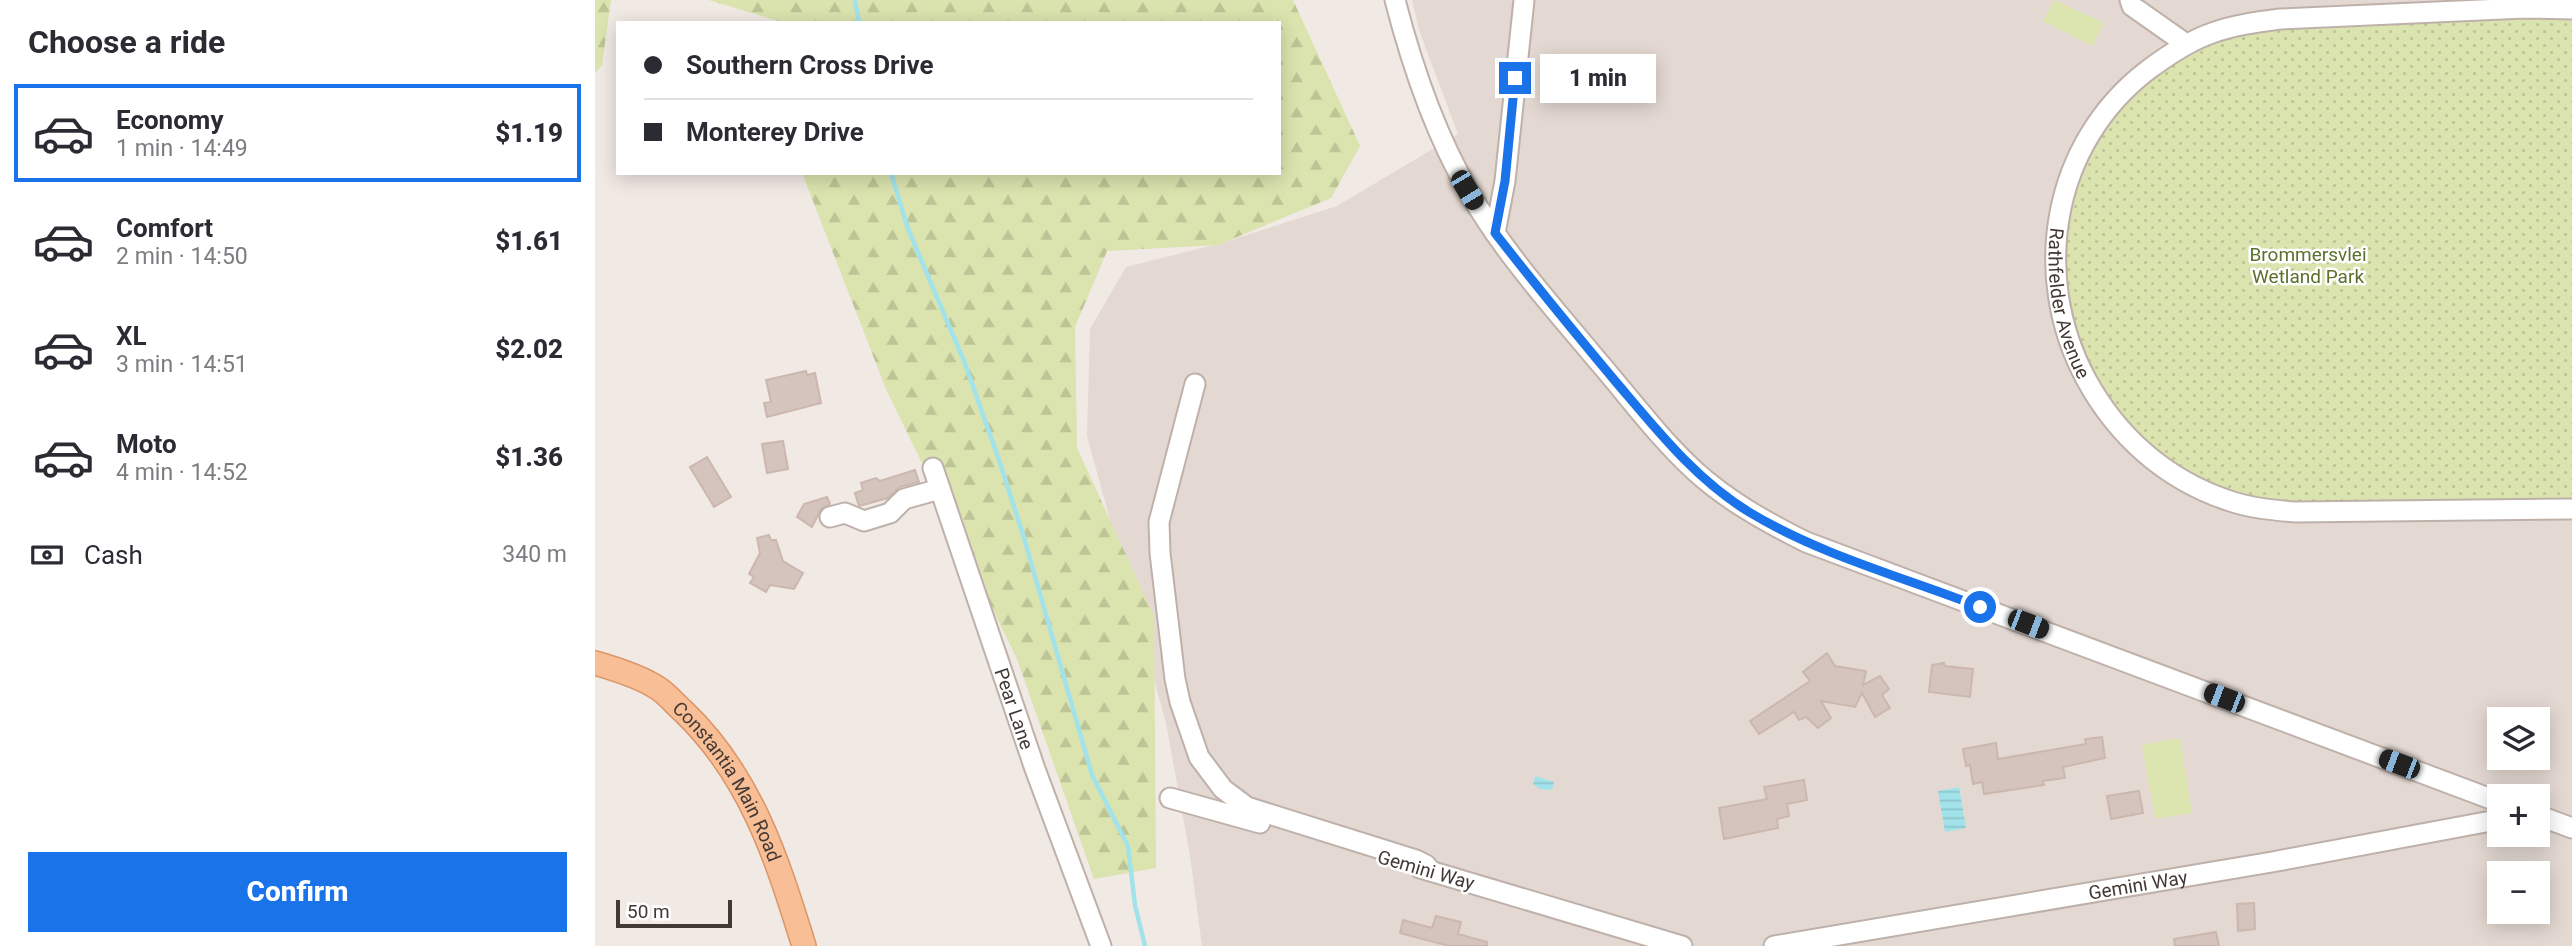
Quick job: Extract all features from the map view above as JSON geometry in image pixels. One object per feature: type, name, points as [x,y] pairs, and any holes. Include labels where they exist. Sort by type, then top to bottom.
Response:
[{"type":"main road","name":"Constantia Main Road","points":[[595,663],[615,668],[659,689],[706,733],[746,791],[780,867],[804,946]]},
{"type":"street","points":[[1395,0],[1408,50],[1437,128],[1467,190],[1495,233],[1634,403],[1694,471],[1746,510],[1806,542],[2487,797]]},
{"type":"street","points":[[1495,233],[1505,181],[1524,0]]},
{"type":"street","points":[[2130,0],[2132,6],[2186,44]]},
{"type":"street","name":"Rathfelder Avenue","points":[[2572,9],[2525,8],[2280,19],[2250,23],[2212,33],[2186,44],[2138,77],[2106,110],[2094,127],[2075,162],[2059,222],[2055,252],[2057,292],[2063,323],[2095,396],[2115,423],[2146,455],[2172,474],[2228,500],[2258,508],[2295,512],[2572,509]]},
{"type":"street","points":[[1195,384],[1159,522],[1160,553],[1175,679],[1199,757],[1223,789],[1247,807],[1416,860],[1431,871]]},
{"type":"street","name":"Pear Lane","points":[[933,468],[1035,769],[1101,946]]},
{"type":"street","points":[[829,517],[845,513],[864,522],[890,513],[904,499],[940,489]]},
{"type":"street","name":"Gemini Way","points":[[1170,797],[1682,946]]},
{"type":"street","points":[[2550,820],[2572,828]]},
{"type":"street","name":"Gemini Way","points":[[1774,946],[2272,862],[2487,822]]},
{"type":"shaded area","points":[[1412,0],[2572,0],[2572,946],[1202,946],[1190,856],[1166,723],[1087,436],[1090,329],[1126,267],[1222,243],[1337,206],[1458,134],[1419,30]]},
{"type":"green space","points":[[595,0],[611,0],[602,65],[595,73]]},
{"type":"green space","points":[[709,0],[1293,0],[1360,146],[1331,198],[1218,245],[1107,251],[1075,327],[1077,448],[1154,616],[1156,868],[1094,879],[1017,659],[886,389],[803,175],[1281,175],[1281,21],[777,21]]},
{"type":"green space","points":[[2054,0],[2104,23],[2092,46],[2043,21]]},
{"type":"green space","name":"Brommersvlei Wetland Park","points":[[2572,9],[2572,509],[2258,508],[2146,455],[2072,349],[2059,222],[2107,110],[2212,33]]},
{"type":"green space","points":[[2180,738],[2192,813],[2155,819],[2142,745]]},
{"type":"water","points":[[1535,776],[1554,782],[1552,790],[1540,789],[1533,784]]},
{"type":"water","points":[[1959,787],[1966,828],[1945,832],[1938,791]]},
{"type":"building","points":[[806,371],[807,375],[815,373],[821,403],[767,417],[764,403],[771,402],[766,380]]},
{"type":"building","points":[[783,441],[788,469],[767,473],[762,444]]},
{"type":"building","points":[[707,457],[731,497],[714,507],[690,467]]},
{"type":"building","points":[[915,470],[919,482],[900,487],[888,498],[859,506],[855,493],[863,490],[861,483],[876,478],[880,481]]},
{"type":"building","points":[[827,497],[830,504],[821,509],[812,527],[797,517],[804,504]]},
{"type":"building","points":[[769,535],[771,540],[776,540],[783,561],[803,573],[794,589],[770,585],[766,592],[750,583],[754,577],[749,574],[760,553],[757,538]]},
{"type":"building","points":[[1827,653],[1835,666],[1866,671],[1863,685],[1880,676],[1889,689],[1882,695],[1890,708],[1875,717],[1862,693],[1855,707],[1821,701],[1831,718],[1818,728],[1806,717],[1799,720],[1794,712],[1759,734],[1750,721],[1810,681],[1803,672]]},
{"type":"building","points":[[1944,663],[1945,666],[1973,669],[1970,697],[1929,692],[1932,665]]},
{"type":"building","points":[[2102,737],[2105,758],[2063,767],[2065,778],[2043,781],[2044,785],[1984,794],[1982,782],[1973,784],[1970,765],[1966,766],[1963,749],[1996,743],[1998,759],[2086,744],[2085,739]]},
{"type":"building","points":[[1804,780],[1807,800],[1787,804],[1789,816],[1777,819],[1778,828],[1724,839],[1719,808],[1767,799],[1764,787]]},
{"type":"building","points":[[2139,791],[2143,813],[2111,819],[2107,796]]},
{"type":"building","points":[[2254,903],[2255,929],[2238,931],[2237,904]]},
{"type":"building","points":[[1436,916],[1461,922],[1458,934],[1487,942],[1487,946],[1449,946],[1400,933],[1403,920],[1432,928]]},
{"type":"building","points":[[2216,932],[2219,946],[2175,946],[2174,939]]},
{"type":"waterway","points":[[855,0],[859,21]]},
{"type":"waterway","points":[[892,175],[908,229],[964,361],[999,460],[1092,775],[1128,846],[1135,905],[1145,946]]},
{"type":"route","points":[[1515,78],[1505,181],[1495,233],[1554,309],[1651,424],[1694,471],[1746,510],[1770,524],[1806,542],[1980,607]]}]
